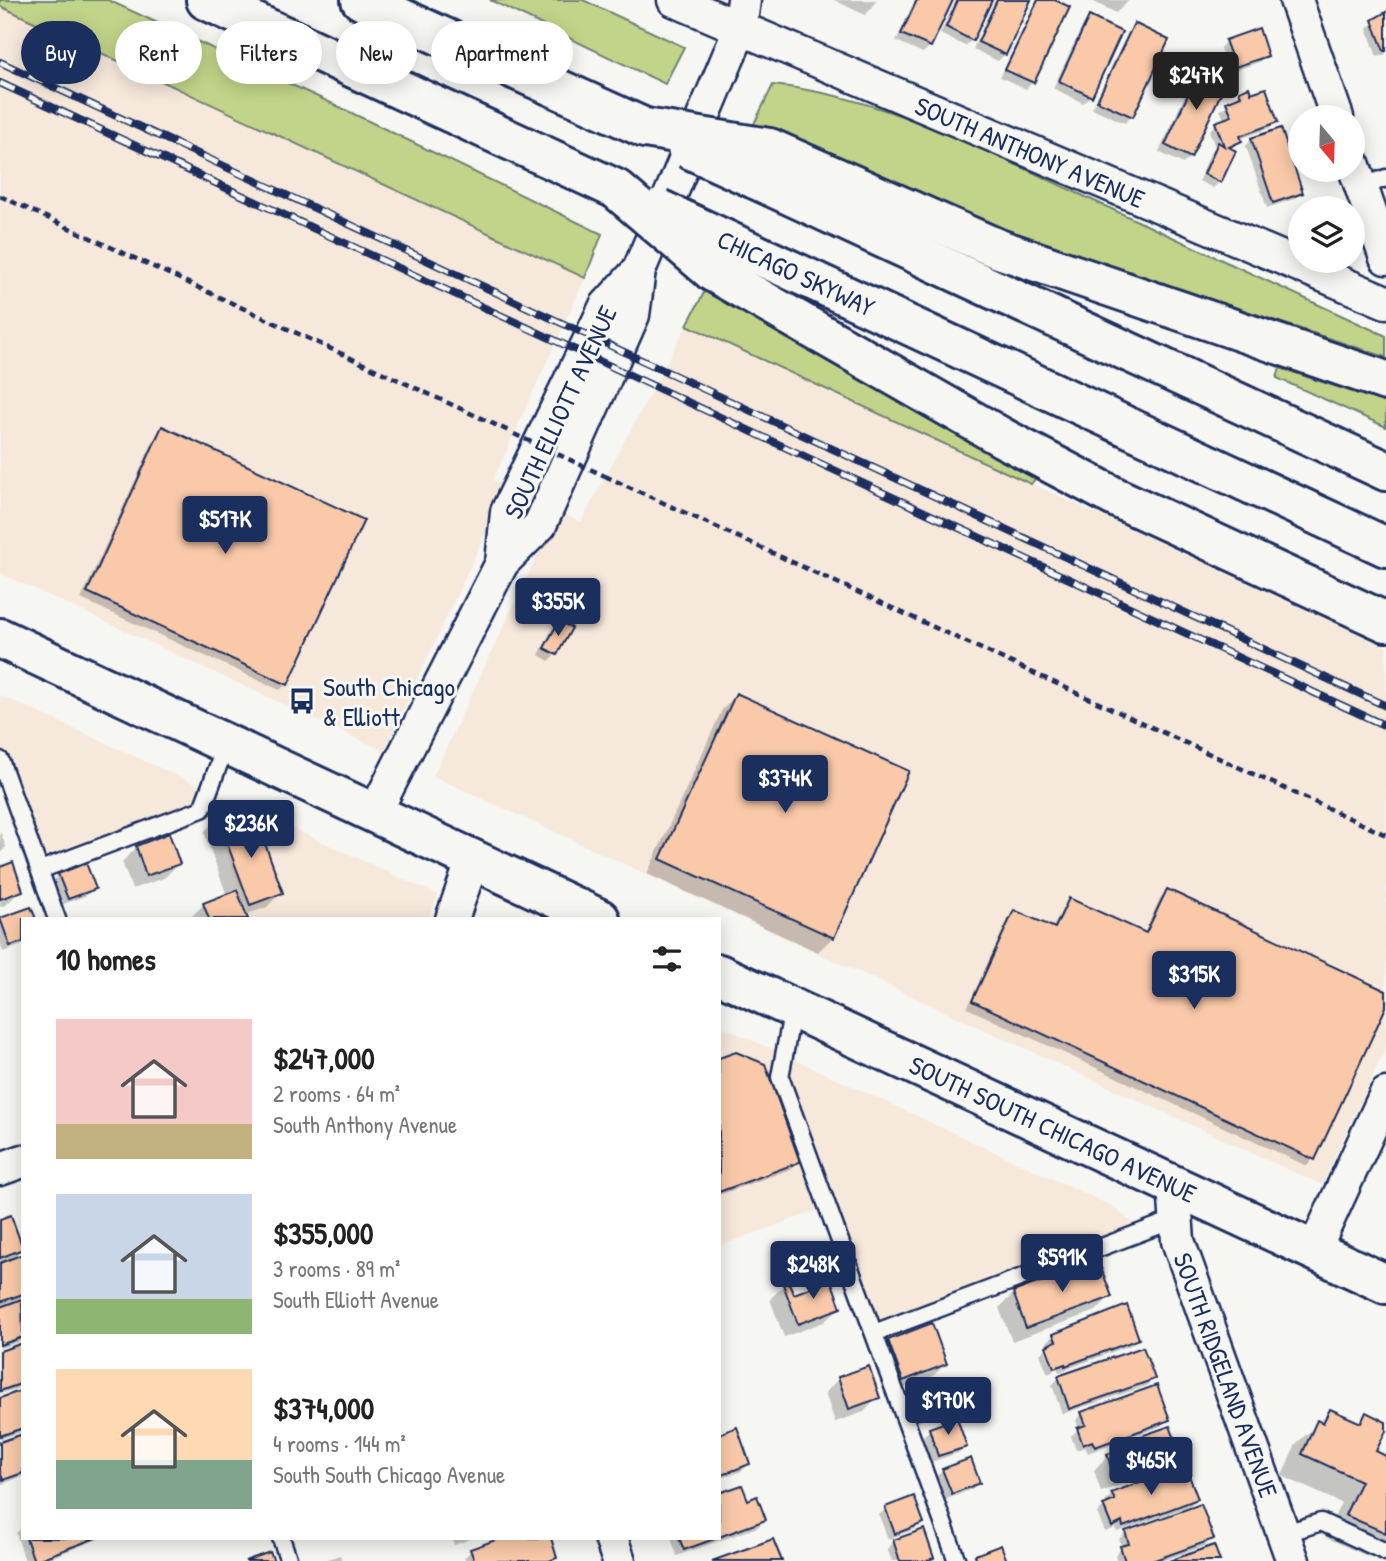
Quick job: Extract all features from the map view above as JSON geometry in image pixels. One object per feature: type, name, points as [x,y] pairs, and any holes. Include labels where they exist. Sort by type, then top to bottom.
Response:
[{"type":"main road","name":"CHICAGO SKYWAY","points":[[206,0],[616,189],[720,256],[1386,547]]},
{"type":"main road","points":[[361,0],[645,128],[762,164],[996,248],[1386,381]]},
{"type":"main road","points":[[762,164],[1386,471]]},
{"type":"main road","points":[[720,256],[1003,438],[1115,497],[1386,622]]},
{"type":"main road","points":[[0,638],[596,917]]},
{"type":"main road","name":"SOUTH SOUTH CHICAGO AVENUE","points":[[721,975],[793,1008],[1175,1202],[1314,1250],[1386,1284]]},
{"type":"street","name":"SOUTH ANTHONY AVENUE","points":[[674,0],[742,14],[1386,302]]},
{"type":"street","points":[[1296,0],[1333,105]]},
{"type":"street","name":"SOUTH ELLIOTT AVENUE","points":[[374,814],[502,563],[508,512],[606,306],[639,270],[742,14]]},
{"type":"street","points":[[1367,176],[1386,258]]},
{"type":"street","points":[[453,917],[473,859]]},
{"type":"street","points":[[1314,1250],[1386,1094]]},
{"type":"street","points":[[0,1169],[21,1162]]},
{"type":"street","name":"SOUTH RIDGELAND AVENUE","points":[[1175,1202],[1178,1241],[1288,1547]]},
{"type":"street","points":[[612,1540],[619,1561]]},
{"type":"lane","points":[[40,870],[202,809],[226,745]]},
{"type":"lane","points":[[0,760],[56,917]]},
{"type":"lane","points":[[793,1008],[780,1077],[957,1561]]},
{"type":"lane","points":[[874,1333],[1175,1202]]},
{"type":"lane","points":[[1288,1547],[1321,1522],[1386,1552]]},
{"type":"lane","points":[[282,1540],[289,1561]]},
{"type":"path","points":[[0,196],[1386,835]]},
{"type":"shaded area","points":[[0,6],[32,21],[21,21],[21,84],[101,84],[101,53],[115,59],[115,84],[168,84],[585,278],[493,480],[507,487],[384,751],[0,573]]},
{"type":"shaded area","points":[[687,325],[1386,647],[1386,1047],[1322,1185],[433,776],[558,511],[581,522]]},
{"type":"shaded area","points":[[0,695],[438,895],[429,917],[250,917],[209,808],[40,870],[0,761]]},
{"type":"shaded area","points":[[721,1026],[1112,1206],[1147,1235],[874,1333],[827,1207],[721,1245]]},
{"type":"green space","points":[[0,0],[108,0],[153,21],[115,21],[115,59],[101,53],[101,21],[32,21],[0,6]]},
{"type":"green space","points":[[490,0],[583,0],[684,47],[665,84],[573,40],[573,21],[534,21]]},
{"type":"green space","points":[[202,43],[216,50],[216,84],[290,84],[331,103],[602,234],[585,278],[168,84],[202,84]]},
{"type":"green space","points":[[773,85],[852,100],[929,126],[966,142],[1386,336],[1386,357],[1033,241],[938,205],[775,136],[753,126]]},
{"type":"green space","points":[[709,283],[730,294],[795,342],[1035,479],[1031,484],[687,325]]},
{"type":"green space","points":[[1280,368],[1386,403],[1386,427],[1277,378]]},
{"type":"building","points":[[917,0],[953,0],[931,47],[901,34]]},
{"type":"building","points":[[958,0],[992,0],[973,41],[946,27]]},
{"type":"building","points":[[997,0],[1031,0],[1006,55],[978,42]]},
{"type":"building","points":[[1038,0],[1055,0],[1070,7],[1034,83],[1005,70]]},
{"type":"building","points":[[1386,12],[1386,51],[1384,51],[1372,20]]},
{"type":"building","points":[[1089,16],[1122,32],[1092,97],[1059,81]]},
{"type":"building","points":[[1134,23],[1169,40],[1133,117],[1097,101]]},
{"type":"building","points":[[1259,28],[1268,56],[1235,67],[1225,40]]},
{"type":"building","points":[[1201,66],[1228,78],[1191,158],[1165,145]]},
{"type":"building","points":[[1249,87],[1251,93],[1266,88],[1278,122],[1240,136],[1242,141],[1229,147],[1236,151],[1221,183],[1204,174],[1218,142],[1224,146],[1215,122],[1232,116],[1226,102],[1241,96],[1239,91]]},
{"type":"building","points":[[1281,128],[1288,149],[1288,182],[1299,182],[1303,193],[1273,203],[1251,138]]},
{"type":"building","points":[[162,426],[364,520],[288,685],[87,592]]},
{"type":"building","points":[[559,621],[572,628],[557,655],[544,648]]},
{"type":"building","points":[[736,693],[909,771],[834,938],[660,859]]},
{"type":"building","points":[[224,813],[261,833],[283,893],[250,905],[217,816]]},
{"type":"building","points":[[169,833],[180,864],[146,876],[136,846]]},
{"type":"building","points":[[13,862],[23,891],[0,899],[0,867]]},
{"type":"building","points":[[86,863],[96,889],[68,899],[58,874]]},
{"type":"building","points":[[1167,889],[1386,991],[1386,1007],[1315,1160],[972,1001],[1014,910],[1055,928],[1069,898],[1146,933]]},
{"type":"building","points":[[237,890],[247,917],[208,917],[203,903]]},
{"type":"building","points":[[31,907],[35,917],[21,917],[21,943],[10,946],[0,918]]},
{"type":"building","points":[[736,1052],[765,1064],[800,1162],[721,1191],[721,1057]]},
{"type":"building","points":[[11,1215],[21,1250],[0,1258],[0,1219]]},
{"type":"building","points":[[21,1255],[21,1295],[0,1302],[0,1263]]},
{"type":"building","points":[[1098,1260],[1112,1297],[1026,1328],[1013,1292]]},
{"type":"building","points":[[831,1280],[841,1308],[798,1324],[783,1284],[789,1283],[794,1294]]},
{"type":"building","points":[[21,1299],[21,1338],[0,1345],[0,1307]]},
{"type":"building","points":[[1127,1305],[1139,1339],[1054,1368],[1046,1346],[1056,1341],[1053,1334]]},
{"type":"building","points":[[932,1323],[947,1364],[903,1381],[888,1340]]},
{"type":"building","points":[[21,1344],[21,1384],[0,1391],[0,1351]]},
{"type":"building","points":[[1143,1347],[1155,1379],[1069,1409],[1058,1376]]},
{"type":"building","points":[[869,1366],[880,1398],[849,1409],[838,1377]]},
{"type":"building","points":[[944,1380],[952,1407],[924,1416],[916,1389]]},
{"type":"building","points":[[1157,1385],[1170,1420],[1095,1447],[1092,1441],[1083,1445],[1077,1428],[1086,1425],[1081,1412]]},
{"type":"building","points":[[21,1391],[21,1429],[0,1436],[0,1398]]},
{"type":"building","points":[[1330,1409],[1361,1423],[1366,1412],[1386,1422],[1386,1431],[1376,1451],[1386,1456],[1386,1533],[1345,1515],[1361,1481],[1302,1454],[1317,1420],[1323,1423]]},
{"type":"building","points":[[957,1418],[967,1447],[938,1456],[929,1428]]},
{"type":"building","points":[[1170,1426],[1181,1455],[1115,1478],[1107,1454],[1117,1451],[1115,1445]]},
{"type":"building","points":[[737,1427],[750,1464],[721,1475],[721,1433]]},
{"type":"building","points":[[21,1435],[21,1474],[3,1480],[0,1471],[0,1442]]},
{"type":"building","points":[[971,1458],[980,1483],[952,1494],[942,1469]]},
{"type":"building","points":[[1185,1465],[1198,1499],[1123,1527],[1122,1522],[1112,1527],[1103,1505],[1115,1500],[1111,1493]]},
{"type":"building","points":[[742,1485],[748,1500],[757,1496],[766,1520],[721,1536],[721,1492]]},
{"type":"building","points":[[914,1496],[924,1523],[895,1534],[885,1507]]},
{"type":"building","points":[[1201,1504],[1214,1539],[1152,1561],[1125,1561],[1120,1546],[1129,1544],[1125,1531]]},
{"type":"building","points":[[924,1529],[934,1558],[926,1561],[900,1561],[893,1540]]},
{"type":"building","points":[[773,1539],[782,1561],[712,1561]]},
{"type":"building","points":[[27,1540],[91,1540],[34,1561]]},
{"type":"building","points":[[495,1540],[552,1540],[557,1558],[549,1561],[471,1561],[474,1560],[470,1549]]},
{"type":"building","points":[[680,1540],[712,1540],[684,1550]]},
{"type":"building","points":[[1001,1545],[1007,1561],[977,1561],[975,1555]]},
{"type":"building","points":[[1214,1545],[1220,1561],[1169,1561]]},
{"type":"building","points":[[270,1552],[274,1561],[245,1561]]},
{"type":"railway","points":[[0,62],[1386,706]]},
{"type":"railway","points":[[0,83],[1386,726]]},
{"type":"place","name":"South Chicago & Elliott","points":[[302,701]]}]
